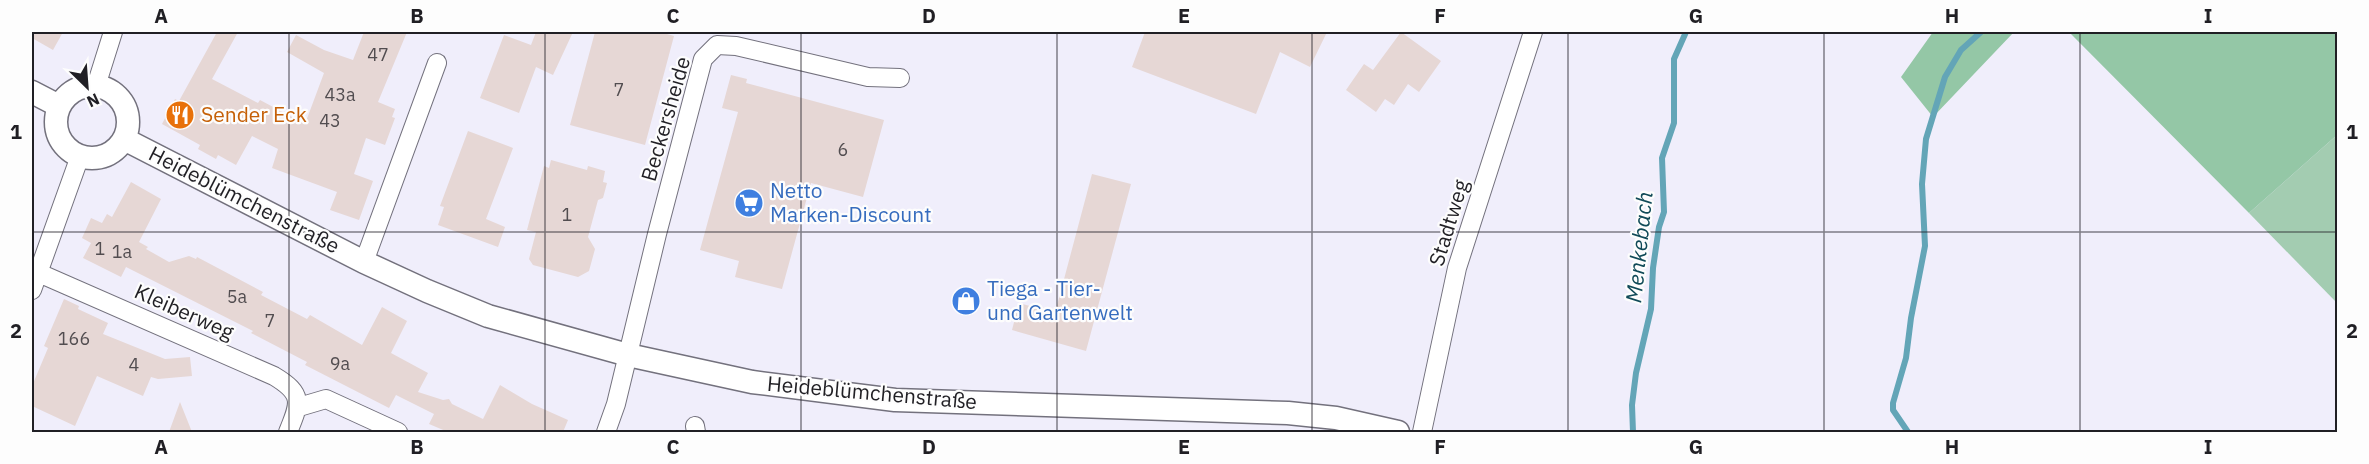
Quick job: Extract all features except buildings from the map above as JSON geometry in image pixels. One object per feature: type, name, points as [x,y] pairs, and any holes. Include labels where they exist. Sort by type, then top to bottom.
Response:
[{"type":"street","points":[[96,86],[113,32]]},
{"type":"street","name":"Stadtweg","points":[[1422,432],[1457,268],[1533,32]]},
{"type":"street","name":"Beckersheide","points":[[606,432],[616,404],[657,234],[703,59],[717,45],[736,46],[868,77],[900,78]]},
{"type":"street","name":"Heideblümchenstraße","points":[[363,262],[436,63]]},
{"type":"street","points":[[85,86],[96,86],[107,89],[124,105],[128,116],[128,128],[124,139],[116,148],[105,155],[93,158],[80,156],[69,150],[58,136],[55,118],[59,106],[74,90],[85,86]]},
{"type":"street","points":[[32,92],[59,106]]},
{"type":"street","name":"Heideblümchenstraße","points":[[124,139],[363,262],[488,316],[628,355],[752,382],[895,400],[1287,412],[1336,418],[1398,432]]},
{"type":"street","points":[[34,278],[80,156]]},
{"type":"street","name":"Kleiberweg","points":[[34,278],[274,376],[288,385],[297,396],[299,407]]},
{"type":"street","points":[[288,432],[299,407],[326,399],[398,432]]},
{"type":"green space","points":[[1933,32],[2014,32],[1933,117],[1901,77]]},
{"type":"green space","points":[[2069,32],[2337,32],[2337,135],[2249,213]]},
{"type":"green space","points":[[2337,135],[2337,303],[2249,213]]},
{"type":"waterway","name":"Menkebach","points":[[1633,432],[1632,405],[1636,373],[1651,309],[1653,268],[1659,227],[1664,212],[1662,158],[1674,123],[1674,59],[1686,32]]},
{"type":"waterway","points":[[1908,432],[1893,410],[1893,403],[1906,358],[1925,246],[1922,184],[1926,139],[1945,77],[1961,50],[1981,32]]},
{"type":"place","name":"Sender Eck","points":[[180,115]]},
{"type":"place","name":"Netto Marken-Discount","points":[[749,203]]},
{"type":"place","name":"Tiega - Tier- und Gartenwelt","points":[[966,301]]}]
